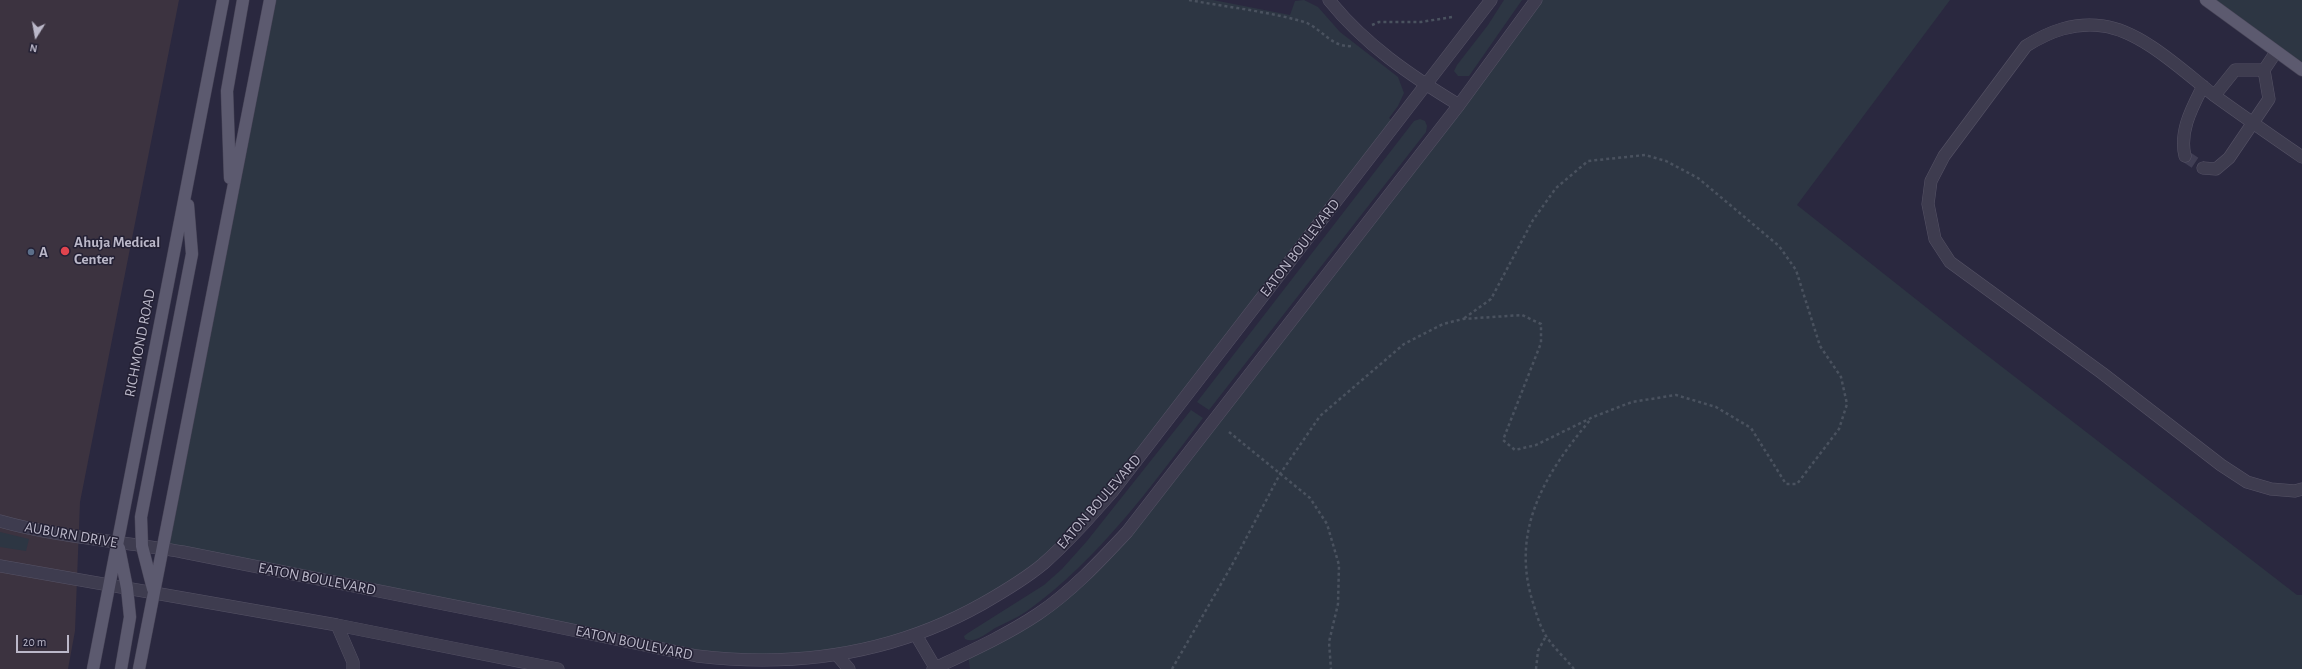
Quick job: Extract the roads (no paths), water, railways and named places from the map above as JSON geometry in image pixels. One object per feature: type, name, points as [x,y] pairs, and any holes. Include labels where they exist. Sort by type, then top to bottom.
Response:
[{"type":"main road","name":"RICHMOND ROAD","points":[[93,669],[223,0]]},
{"type":"main road","points":[[230,199],[227,90],[243,0]]},
{"type":"main road","points":[[139,669],[270,0]]},
{"type":"main road","points":[[2206,0],[2302,70]]},
{"type":"main road","points":[[154,592],[142,546],[142,507],[192,254],[187,189]]},
{"type":"main road","points":[[118,543],[127,588],[130,617],[121,669]]},
{"type":"street","points":[[1329,0],[1347,22],[1377,48],[1426,85],[1459,105]]},
{"type":"street","name":"EATON BOULEVARD","points":[[163,550],[697,656],[744,661],[789,660],[837,655],[872,649],[916,635],[959,617],[1000,594],[1042,564],[1081,528],[1112,492],[1491,0]]},
{"type":"street","points":[[916,635],[935,669],[1003,636],[1039,613],[1102,558],[1127,532],[1459,105],[1536,0]]},
{"type":"street","points":[[2302,157],[2252,123],[2144,42],[2123,31],[2084,24],[2063,27],[2041,36],[2026,46],[1944,156],[1931,181],[1928,204],[1936,239],[1950,262],[2102,373],[2221,465],[2247,482],[2271,489],[2295,491],[2302,489]]},
{"type":"street","points":[[2203,168],[2216,168],[2229,158],[2269,99],[2264,70],[2276,52]]},
{"type":"street","points":[[2215,95],[2235,70],[2264,70]]},
{"type":"street","points":[[2185,156],[2182,136],[2191,110],[2203,86]]},
{"type":"street","name":"AUBURN DRIVE","points":[[0,521],[23,528],[163,550]]},
{"type":"street","points":[[0,566],[336,625],[558,669]]},
{"type":"street","points":[[336,625],[353,662],[353,669]]},
{"type":"street","points":[[837,655],[849,669]]},
{"type":"tunnel","points":[[2185,156],[2203,168]]},
{"type":"place","name":"Ahuja Medical Center","points":[[65,251]]},
{"type":"place","name":"A","points":[[31,252]]}]
